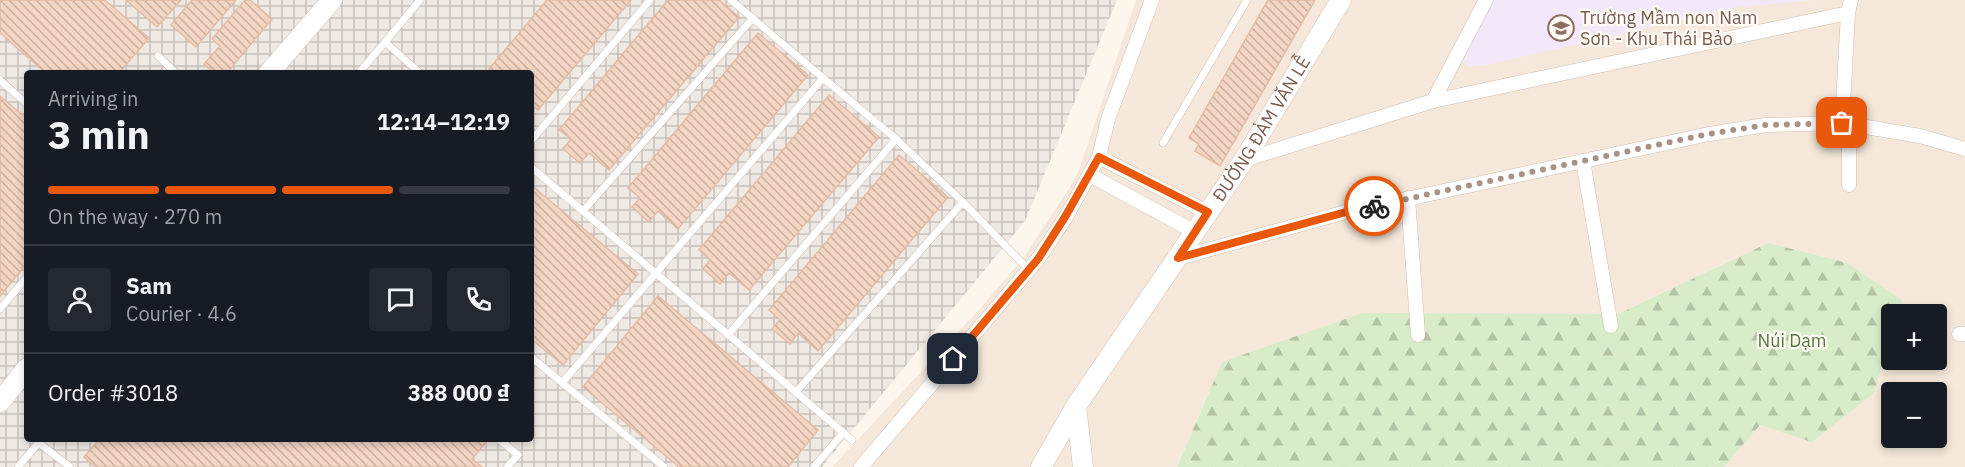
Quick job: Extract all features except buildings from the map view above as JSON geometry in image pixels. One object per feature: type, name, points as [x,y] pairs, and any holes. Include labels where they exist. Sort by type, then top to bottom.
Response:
[{"type":"main road","points":[[271,70],[332,0]]},
{"type":"main road","name":"ĐƯỜNG ĐÀM VĂN LỄ","points":[[1041,467],[1076,406],[1244,160],[1341,0]]},
{"type":"main road","points":[[0,402],[24,372]]},
{"type":"main road","points":[[1076,406],[1083,467]]},
{"type":"street","points":[[861,467],[1029,270],[1065,217],[1099,157],[1108,119],[1152,0]]},
{"type":"street","points":[[1434,101],[1486,0]]},
{"type":"street","points":[[1244,160],[1434,101],[1850,7],[1845,124],[1849,185]]},
{"type":"street","points":[[1178,258],[1346,212],[1708,134],[1766,125],[1845,124],[1920,136],[1965,149]]},
{"type":"street","points":[[1099,157],[1208,212]]},
{"type":"street","points":[[1583,161],[1611,326]]},
{"type":"street","points":[[1090,175],[1195,232]]},
{"type":"street","points":[[1408,198],[1418,335]]},
{"type":"lane","points":[[361,70],[420,0]]},
{"type":"lane","points":[[534,137],[650,0]]},
{"type":"lane","points":[[731,0],[896,139],[963,202],[1029,270]]},
{"type":"lane","points":[[1162,143],[1247,0]]},
{"type":"lane","points":[[583,211],[753,18]]},
{"type":"lane","points":[[385,42],[416,70]]},
{"type":"lane","points":[[158,56],[173,70]]},
{"type":"lane","points":[[562,383],[823,78]]},
{"type":"lane","points":[[0,80],[24,101]]},
{"type":"lane","points":[[728,335],[896,139]]},
{"type":"lane","points":[[534,170],[852,440]]},
{"type":"lane","points":[[796,392],[963,202]]},
{"type":"lane","points":[[0,309],[24,281]]},
{"type":"lane","points":[[534,360],[664,467]]},
{"type":"lane","points":[[814,467],[843,433]]},
{"type":"lane","points":[[18,467],[39,442]]},
{"type":"lane","points":[[41,442],[70,467]]},
{"type":"lane","points":[[502,442],[518,455],[507,467]]},
{"type":"shaded area","points":[[0,0],[1117,0],[1025,221],[822,467],[0,467]]},
{"type":"shaded area","points":[[1136,0],[1965,0],[1965,467],[1724,467],[1760,425],[1874,393],[1881,370],[1947,370],[1947,304],[1901,304],[1902,300],[1768,243],[1618,314],[1514,314],[1222,362],[1177,467],[832,467],[977,312],[1024,257],[1079,170]]},
{"type":"shaded area","name":"Trường Mầm non Nam Sơn - Khu Thái Bảo","points":[[1491,0],[1814,0],[1733,8],[1482,66],[1469,66],[1464,63],[1462,56]]},
{"type":"green space","name":"Núi Dạm","points":[[1768,243],[1847,263],[1902,300],[1901,304],[1881,304],[1881,370],[1874,393],[1812,442],[1760,425],[1724,467],[1177,467],[1222,362],[1363,313],[1618,314]]},
{"type":"way so far","points":[[1374,206],[1708,134],[1766,125],[1842,123]]},
{"type":"place","name":"Trường Mầm non Nam Sơn - Khu Thái Bảo","points":[[1561,28]]},
{"type":"route","points":[[953,359],[1038,259],[1099,157],[1208,212],[1178,258],[1374,206]]}]
